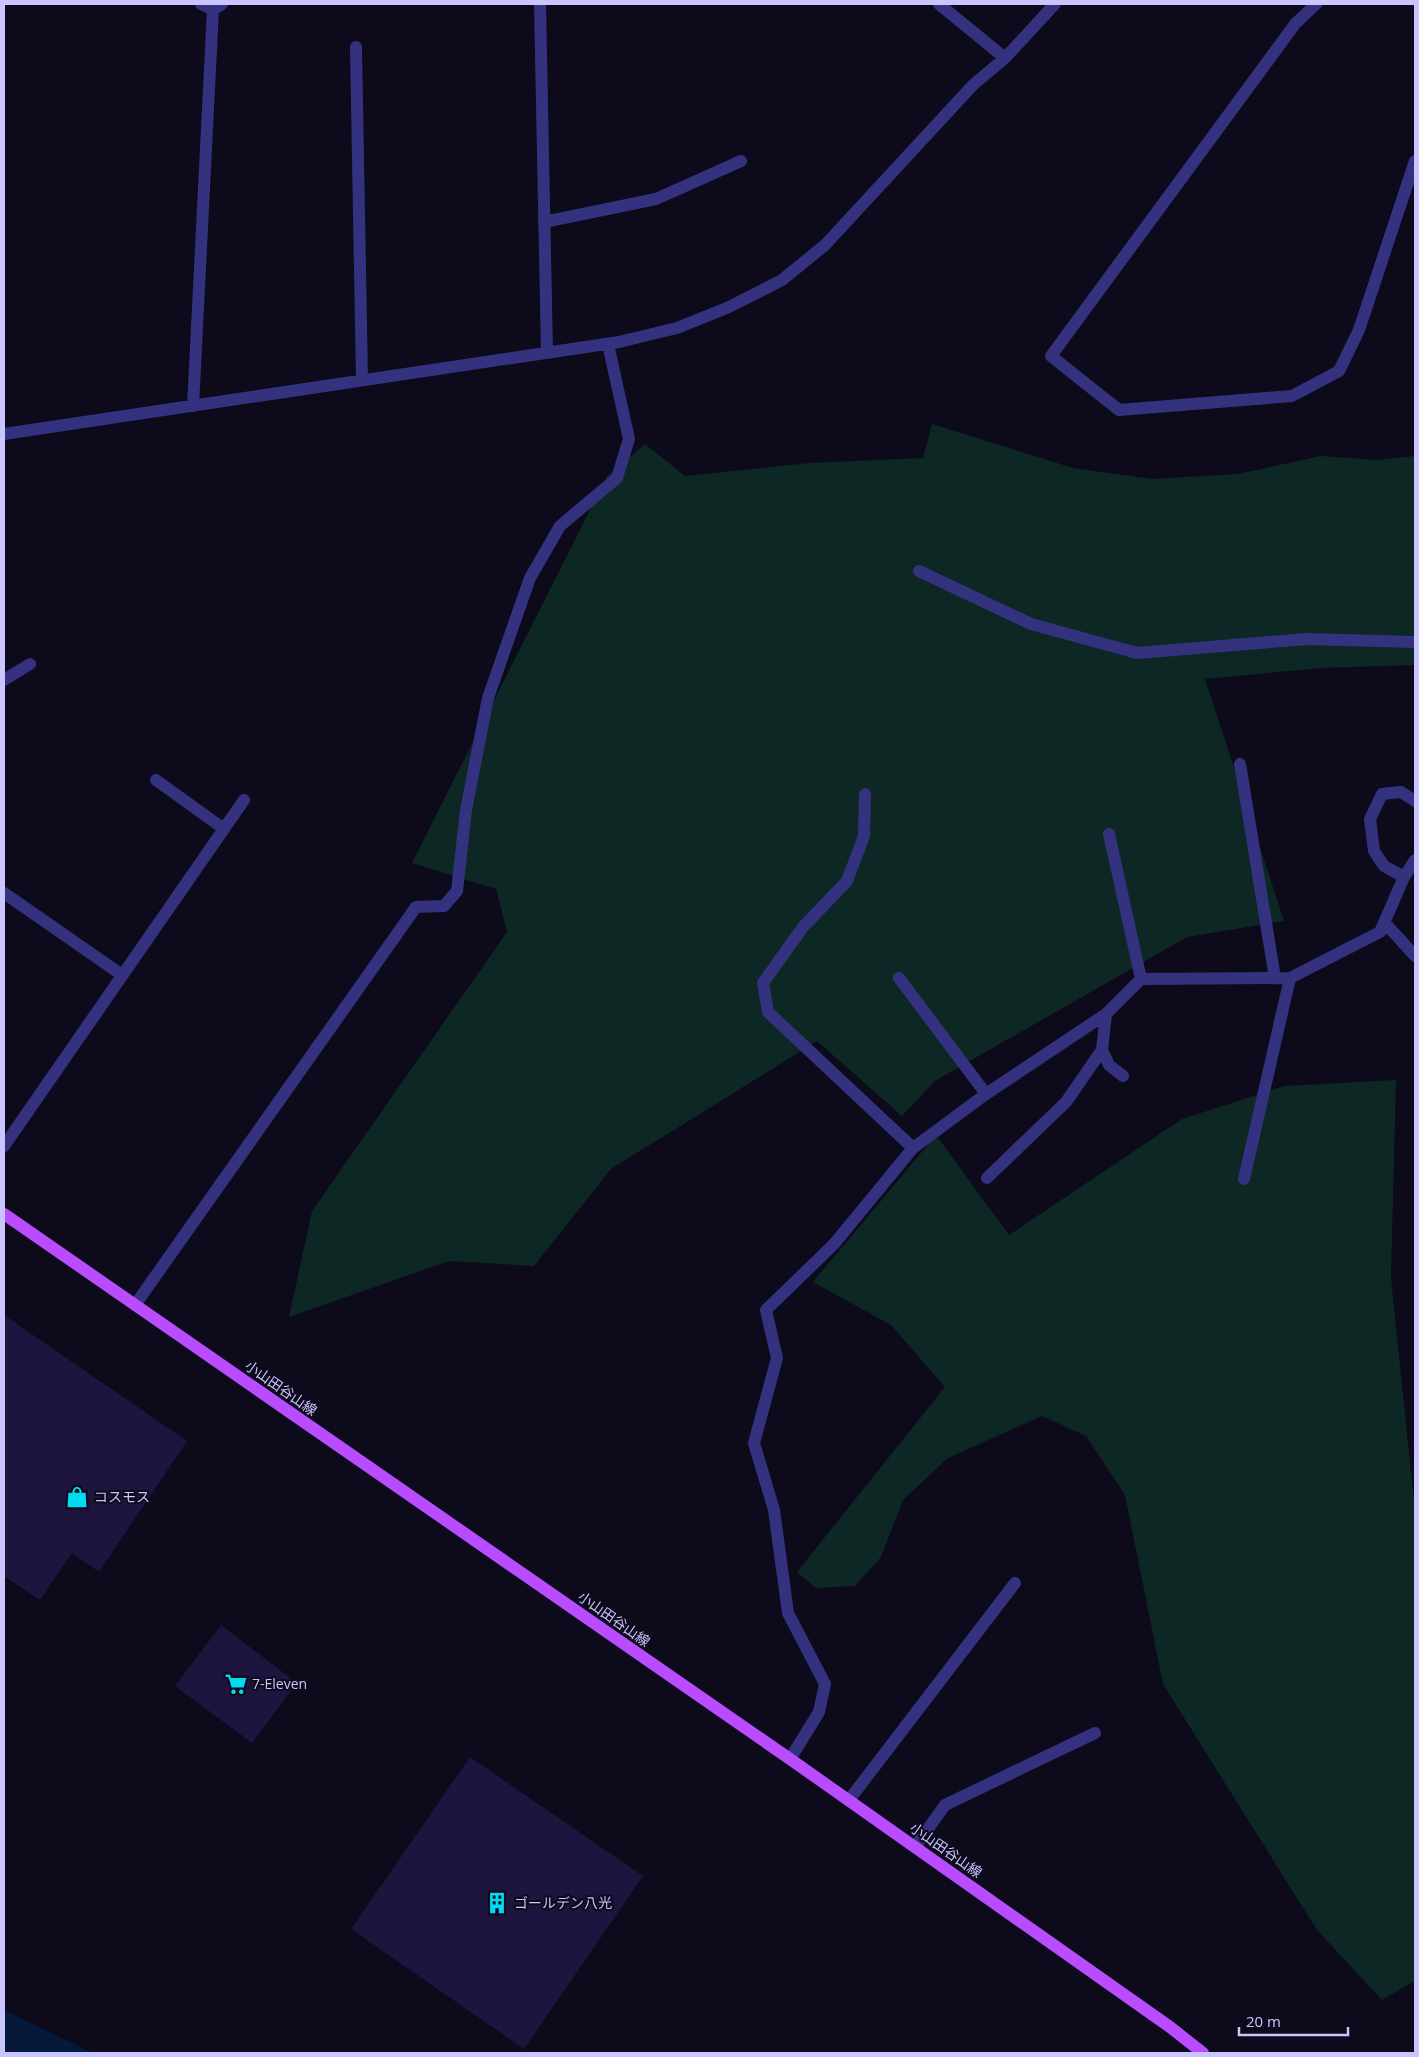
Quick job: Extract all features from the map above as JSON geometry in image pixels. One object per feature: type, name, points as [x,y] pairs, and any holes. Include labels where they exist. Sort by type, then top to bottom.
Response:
[{"type":"main road","name":"小山田谷山線","points":[[4,1214],[849,1800],[1203,2053]]},
{"type":"street","points":[[193,406],[218,7],[201,4]]},
{"type":"street","points":[[540,4],[547,353]]},
{"type":"street","points":[[939,4],[1005,58]]},
{"type":"street","points":[[4,434],[608,344],[677,328],[729,307],[782,280],[825,245],[973,85],[1005,58],[1055,4]]},
{"type":"street","points":[[1316,4],[1296,24],[1052,356],[1119,410],[1292,396],[1339,371],[1359,330],[1415,161]]},
{"type":"street","points":[[356,47],[362,380]]},
{"type":"street","points":[[544,222],[656,199],[741,161]]},
{"type":"street","points":[[135,1305],[416,907],[444,906],[457,892],[466,810],[488,698],[530,578],[560,526],[617,478],[629,439],[608,344]]},
{"type":"street","points":[[918,571],[1031,624],[1137,653],[1307,639],[1415,642]]},
{"type":"street","points":[[4,680],[30,664]]},
{"type":"street","points":[[1240,764],[1275,978]]},
{"type":"street","points":[[156,780],[224,829]]},
{"type":"street","points":[[1404,877],[1384,866],[1374,851],[1370,819],[1382,794],[1401,792],[1415,801]]},
{"type":"street","points":[[865,794],[864,836],[847,881],[803,928],[763,983],[768,1012],[913,1148]]},
{"type":"street","points":[[4,1146],[244,800]]},
{"type":"street","points":[[1109,834],[1141,979]]},
{"type":"street","points":[[790,1759],[819,1712],[825,1684],[788,1613],[774,1510],[754,1443],[777,1358],[766,1310],[834,1244],[913,1148],[986,1094],[1106,1014],[1141,979],[1290,978],[1380,932],[1404,877],[1415,860]]},
{"type":"street","points":[[4,893],[122,975]]},
{"type":"street","points":[[1385,923],[1415,956]]},
{"type":"street","points":[[899,978],[986,1094]]},
{"type":"street","points":[[1244,1179],[1290,978]]},
{"type":"street","points":[[987,1178],[1066,1102],[1102,1050],[1106,1014]]},
{"type":"street","points":[[1102,1050],[1109,1065],[1123,1076]]},
{"type":"street","points":[[849,1800],[1015,1583]]},
{"type":"street","points":[[915,1847],[945,1805],[1095,1733]]},
{"type":"green space","points":[[932,424],[1073,468],[1152,479],[1238,474],[1321,456],[1377,460],[1415,456],[1415,665],[1321,668],[1205,679],[1284,921],[1187,937],[935,1081],[902,1116],[817,1041],[611,1169],[534,1266],[449,1261],[289,1317],[312,1211],[507,932],[496,889],[412,863],[607,476],[645,444],[685,476],[809,463],[923,458]]},
{"type":"green space","points":[[1396,1080],[1391,1278],[1415,1511],[1415,1981],[1382,2000],[1317,1930],[1163,1684],[1125,1495],[1086,1436],[1042,1416],[948,1458],[903,1500],[881,1557],[855,1586],[816,1588],[797,1572],[945,1387],[891,1325],[813,1282],[936,1135],[1009,1235],[1182,1119],[1284,1086]]},
{"type":"water","points":[[4,2010],[93,2053],[4,2053]]},
{"type":"building","name":"コスモス","points":[[4,1315],[187,1441],[99,1572],[72,1553],[40,1600],[4,1576]]},
{"type":"building","name":"7-Eleven","points":[[221,1625],[297,1683],[252,1743],[175,1686]]},
{"type":"building","name":"ゴールデン八光","points":[[470,1757],[643,1876],[524,2049],[351,1929]]},
{"type":"place","name":"コスモス","points":[[77,1497]]},
{"type":"place","name":"7-Eleven","points":[[236,1684]]},
{"type":"place","name":"ゴールデン八光","points":[[497,1903]]}]
